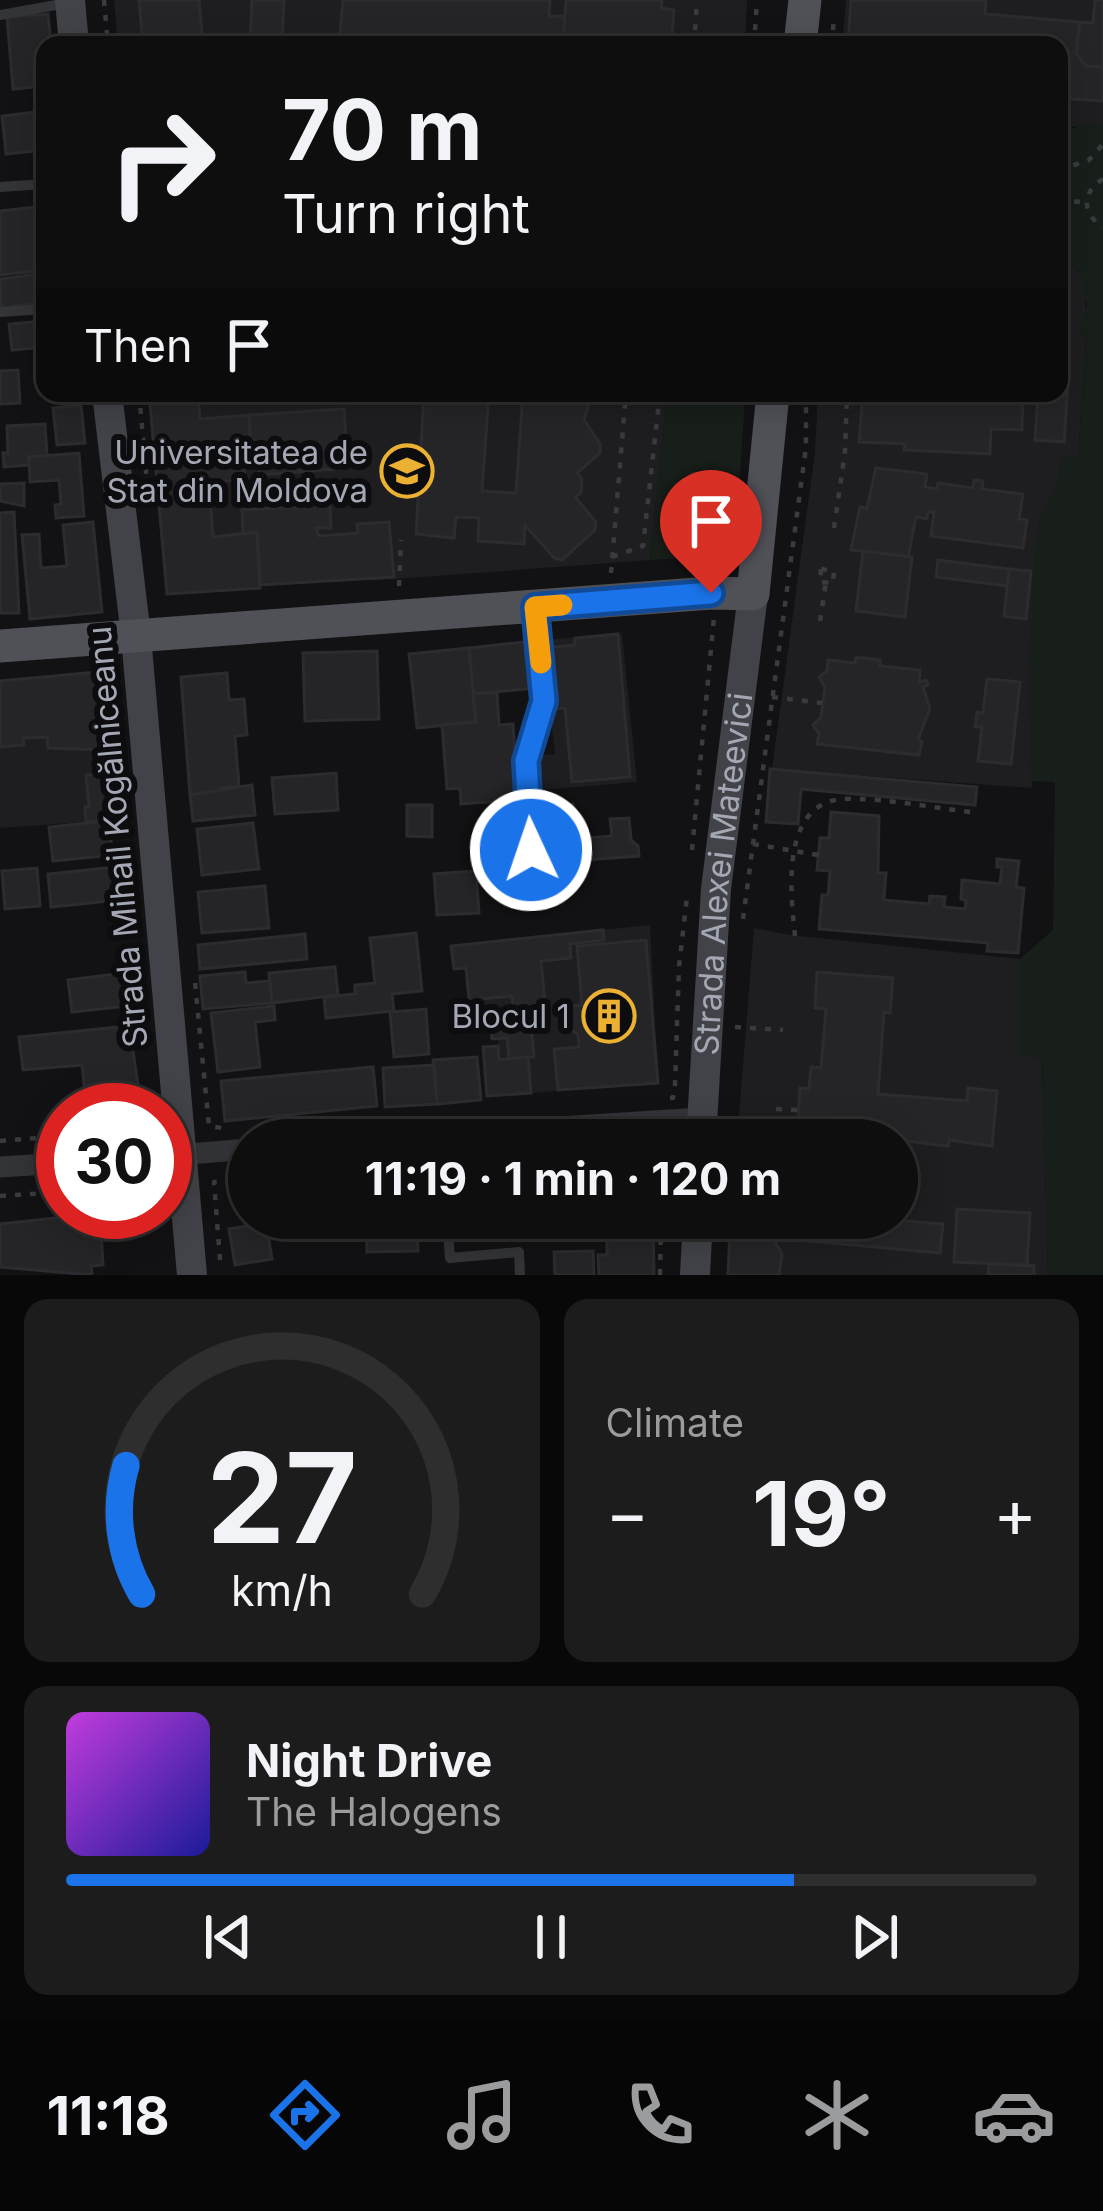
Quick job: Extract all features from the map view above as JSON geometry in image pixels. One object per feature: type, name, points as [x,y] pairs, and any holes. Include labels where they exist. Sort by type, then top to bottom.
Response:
[{"type":"main road","points":[[801,36],[805,0]]},
{"type":"main road","points":[[70,2],[73,36]]},
{"type":"main road","name":"Strada Mihail Kogălniceanu","points":[[108,402],[136,637],[168,1083]]},
{"type":"main road","name":"Strada Alexei Mateevici","points":[[702,1119],[716,889],[772,402]]},
{"type":"main road","points":[[0,646],[753,594]]},
{"type":"main road","name":"Strada Mihail Kogălniceanu","points":[[186,1239],[192,1275]]},
{"type":"main road","points":[[695,1275],[697,1239]]},
{"type":"street","points":[[531,850],[526,761],[544,701],[535,607]]},
{"type":"street","points":[[192,1154],[228,1151]]},
{"type":"street","points":[[0,1168],[36,1165]]},
{"type":"lane","points":[[0,15],[70,2]]},
{"type":"lane","points":[[0,187],[36,185]]},
{"type":"lane","points":[[0,312],[36,310]]},
{"type":"lane","points":[[449,1239],[450,1258],[519,1252],[520,1275]]},
{"type":"path","points":[[104,0],[107,36]]},
{"type":"path","points":[[695,36],[697,0]]},
{"type":"path","points":[[755,36],[757,0]]},
{"type":"path","points":[[833,36],[835,0]]},
{"type":"path","points":[[1068,167],[1089,160],[1103,144]]},
{"type":"path","points":[[1103,179],[1092,186],[1086,202],[1090,217],[1103,227]]},
{"type":"path","points":[[1068,201],[1086,202]]},
{"type":"path","points":[[140,402],[147,484]]},
{"type":"path","points":[[611,573],[625,402]]},
{"type":"path","points":[[612,557],[643,546],[659,402]]},
{"type":"path","points":[[743,922],[806,447],[806,402]]},
{"type":"path","points":[[834,528],[847,402]]},
{"type":"path","points":[[704,532],[707,558]]},
{"type":"path","points":[[398,592],[401,540]]},
{"type":"path","points":[[709,569],[732,542]]},
{"type":"path","points":[[820,621],[826,582]]},
{"type":"path","points":[[691,856],[716,625],[712,612]]},
{"type":"path","points":[[700,621],[716,625]]},
{"type":"path","points":[[772,698],[822,703]]},
{"type":"path","points":[[795,936],[799,831],[830,801],[971,812]]},
{"type":"path","points":[[753,844],[818,855]]},
{"type":"path","points":[[675,1085],[679,966],[688,888]]},
{"type":"path","points":[[194,964],[209,1126]]},
{"type":"path","points":[[735,1027],[783,1030]]},
{"type":"path","points":[[776,1108],[799,1110]]},
{"type":"path","points":[[0,1142],[36,1139]]},
{"type":"path","points":[[221,1275],[214,1182],[228,1180]]},
{"type":"path","points":[[0,1196],[36,1194]]},
{"type":"path","points":[[660,1275],[661,1239]]},
{"type":"shaded area","points":[[114,0],[747,0],[745,36],[117,36]]},
{"type":"shaded area","points":[[846,0],[1103,0],[1103,126],[1068,127],[1068,36],[843,36]]},
{"type":"shaded area","points":[[1078,124],[1103,126],[1103,1275],[1048,1275],[1042,1059],[1020,1055],[1020,959],[1053,930],[1055,782],[1031,781],[1029,655],[1039,519],[1057,487],[1061,456],[1078,458],[1086,337],[1079,335],[1087,304],[1084,279],[1075,266],[1068,265],[1068,128]]},
{"type":"shaded area","points":[[1068,257],[1084,279],[1086,314],[1080,335],[1086,337],[1078,459],[1061,457],[1057,487],[1039,519],[1029,655],[1032,788],[772,769],[815,452],[818,402],[1068,402]]},
{"type":"shaded area","name":"Universitatea de Stat din Moldova","points":[[150,402],[666,402],[650,560],[167,594]]},
{"type":"shaded area","points":[[666,402],[745,402],[737,517],[711,544],[711,532],[723,519],[718,481],[707,472],[692,474],[701,557],[650,560]]},
{"type":"shaded area","points":[[622,634],[637,782],[531,791],[530,756],[555,754],[542,640]]},
{"type":"shaded area","points":[[103,676],[112,820],[0,828],[0,681]]},
{"type":"shaded area","points":[[650,925],[658,1083],[531,1093],[528,1058],[499,1060],[490,1018],[482,1017],[480,999],[469,1000],[466,969],[454,969],[451,946]]},
{"type":"shaded area","points":[[754,928],[1020,959],[1020,1055],[1042,1058],[1048,1275],[779,1275],[782,1254],[773,1239],[918,1239],[918,1119],[739,1119]]},
{"type":"building","points":[[139,0],[199,0],[202,36],[142,36]]},
{"type":"building","points":[[252,0],[284,0],[282,36],[250,36]]},
{"type":"building","points":[[343,0],[550,0],[549,16],[565,16],[564,36],[340,36]]},
{"type":"building","points":[[566,0],[662,0],[661,8],[674,10],[672,36],[564,36]]},
{"type":"building","points":[[851,0],[986,0],[985,14],[1080,22],[1076,53],[1086,66],[1103,67],[1103,101],[1068,99],[1068,36],[849,36]]},
{"type":"building","points":[[1095,0],[1103,0],[1103,67],[1086,66],[1076,53],[1080,22],[1093,23]]},
{"type":"building","points":[[48,14],[50,36],[36,36],[36,87],[13,89],[7,17]]},
{"type":"building","points":[[36,112],[36,151],[6,154],[2,116]]},
{"type":"building","points":[[36,207],[36,271],[0,275],[0,211]]},
{"type":"building","points":[[36,274],[36,303],[1,308],[0,279]]},
{"type":"building","points":[[36,322],[36,348],[12,350],[9,324]]},
{"type":"building","points":[[18,370],[20,403],[0,404],[0,371]]},
{"type":"building","points":[[150,402],[199,402],[200,419],[249,415],[252,466],[244,468],[245,480],[209,482],[213,537],[257,532],[260,588],[167,594]]},
{"type":"building","points":[[423,402],[488,402],[482,491],[516,493],[522,402],[589,404],[584,420],[600,444],[600,453],[577,473],[582,479],[581,493],[575,497],[596,522],[595,530],[562,560],[554,558],[525,525],[524,544],[478,541],[479,518],[456,517],[454,538],[416,534]]},
{"type":"building","points":[[862,402],[1023,402],[1022,430],[991,429],[990,454],[904,450],[905,444],[859,442]]},
{"type":"building","points":[[1037,402],[1067,402],[1064,442],[1035,440]]},
{"type":"building","points":[[81,405],[85,443],[57,445],[53,408]]},
{"type":"building","points":[[344,409],[348,468],[259,475],[259,465],[252,466],[249,415]]},
{"type":"building","points":[[45,424],[47,456],[29,457],[30,465],[4,467],[7,426]]},
{"type":"building","points":[[79,453],[84,516],[56,518],[55,505],[61,504],[59,480],[30,482],[29,457]]},
{"type":"building","points":[[876,468],[927,474],[925,487],[937,489],[938,483],[973,488],[974,480],[983,481],[982,489],[1023,494],[1019,519],[1027,520],[1023,548],[931,536],[934,512],[928,512],[927,519],[916,517],[908,557],[851,550],[860,507],[867,508]]},
{"type":"building","points":[[707,472],[718,481],[723,519],[711,532],[697,533],[686,524],[682,484],[692,474]]},
{"type":"building","points":[[24,483],[24,506],[0,501],[0,484]]},
{"type":"building","points":[[330,505],[331,528],[316,528],[319,536],[358,533],[357,524],[389,522],[394,577],[260,585],[257,532],[243,534],[242,510]]},
{"type":"building","points":[[14,512],[19,613],[0,613],[0,513]]},
{"type":"building","points":[[93,522],[102,612],[30,619],[22,535],[39,534],[41,568],[67,566],[63,525]]},
{"type":"building","points":[[863,551],[912,557],[905,617],[856,611]]},
{"type":"building","points":[[938,560],[1009,569],[1008,586],[936,577]]},
{"type":"building","points":[[1009,569],[1031,571],[1026,619],[1004,616]]},
{"type":"building","points":[[618,634],[630,777],[572,782],[565,708],[551,709],[545,648],[575,645],[575,638]]},
{"type":"building","points":[[533,641],[537,688],[473,694],[469,648]]},
{"type":"building","points":[[469,648],[476,722],[417,728],[409,654]]},
{"type":"building","points":[[377,651],[379,719],[305,721],[303,653]]},
{"type":"building","points":[[856,657],[880,660],[880,666],[920,670],[919,682],[926,680],[928,685],[923,687],[930,709],[918,739],[922,742],[919,755],[817,744],[819,734],[813,725],[821,717],[825,687],[819,677],[827,671],[828,660],[855,663]]},
{"type":"building","points":[[97,672],[103,676],[106,750],[48,748],[47,737],[23,738],[24,745],[0,747],[0,681]]},
{"type":"building","points":[[227,673],[229,700],[244,699],[247,735],[235,736],[239,786],[221,788],[222,793],[190,795],[181,677]]},
{"type":"building","points":[[987,679],[1020,682],[1011,764],[978,761],[982,727],[975,727],[977,712],[983,713]]},
{"type":"building","points":[[497,692],[499,725],[513,724],[518,800],[461,804],[460,788],[447,789],[442,725],[476,722],[473,694]]},
{"type":"building","points":[[770,769],[977,787],[975,805],[801,789],[798,824],[766,822]]},
{"type":"building","points":[[109,773],[112,820],[86,822],[86,775]]},
{"type":"building","points":[[336,773],[338,810],[275,814],[272,778]]},
{"type":"building","points":[[252,785],[255,815],[193,821],[190,795]]},
{"type":"building","points":[[573,804],[572,847],[587,846],[586,838],[612,836],[610,819],[629,818],[631,840],[639,856],[558,862],[555,826],[546,828],[544,807]]},
{"type":"building","points":[[407,805],[432,805],[432,837],[407,836]]},
{"type":"building","points":[[831,812],[879,816],[878,873],[886,873],[884,900],[929,904],[930,896],[945,897],[944,907],[965,909],[962,880],[1000,884],[1002,867],[997,867],[997,859],[1019,861],[1016,887],[1024,888],[1018,953],[987,951],[988,943],[819,929],[830,871],[817,870],[820,838],[829,838]]},
{"type":"building","points":[[107,821],[114,855],[53,861],[49,827]]},
{"type":"building","points":[[253,823],[259,869],[202,875],[197,829]]},
{"type":"building","points":[[116,867],[119,900],[51,907],[48,874]]},
{"type":"building","points":[[37,868],[40,906],[5,909],[2,871]]},
{"type":"building","points":[[476,871],[479,913],[437,915],[434,874]]},
{"type":"building","points":[[265,886],[269,928],[202,933],[198,892]]},
{"type":"building","points":[[603,930],[604,940],[570,944],[571,958],[541,961],[545,1002],[537,1004],[539,1014],[514,1015],[512,996],[469,1000],[466,968],[454,969],[451,946]]},
{"type":"building","points":[[416,933],[422,991],[392,994],[394,1011],[326,1018],[324,997],[355,994],[355,985],[375,983],[370,938]]},
{"type":"building","points":[[305,934],[307,959],[200,969],[198,945]]},
{"type":"building","name":"Blocul 1","points":[[646,940],[658,1083],[558,1090],[554,1049],[579,1047],[578,1035],[567,1026],[565,1007],[582,1005],[577,946]]},
{"type":"building","points":[[335,967],[338,995],[272,1003],[269,973]]},
{"type":"building","points":[[245,972],[246,983],[270,981],[272,1003],[203,1009],[200,976]]},
{"type":"building","points":[[817,972],[893,978],[890,1013],[884,1012],[878,1094],[967,1101],[968,1088],[997,1091],[992,1146],[949,1140],[948,1146],[918,1142],[918,1119],[798,1119],[800,1088],[809,1089],[811,1067],[821,1068],[826,1009],[815,1008]]},
{"type":"building","points":[[124,973],[128,1006],[72,1012],[68,980]]},
{"type":"building","points":[[274,1006],[275,1020],[255,1022],[260,1067],[218,1072],[211,1013]]},
{"type":"building","points":[[426,1009],[429,1054],[394,1057],[390,1012]]},
{"type":"building","points":[[530,1014],[534,1057],[509,1059],[507,1038],[492,1039],[490,1018]]},
{"type":"building","points":[[129,1026],[138,1083],[84,1083],[82,1065],[23,1070],[19,1037]]},
{"type":"building","points":[[498,1046],[499,1060],[528,1057],[531,1093],[487,1096],[483,1047]]},
{"type":"building","points":[[477,1057],[481,1100],[437,1104],[433,1060]]},
{"type":"building","points":[[434,1065],[437,1104],[385,1107],[383,1068]]},
{"type":"building","points":[[373,1067],[377,1106],[225,1121],[221,1081]]},
{"type":"building","points":[[957,1209],[1030,1213],[1027,1265],[954,1262]]},
{"type":"building","points":[[36,1220],[36,1239],[102,1239],[103,1265],[91,1266],[92,1275],[0,1267],[0,1224]]},
{"type":"building","points":[[918,1222],[943,1224],[940,1253],[797,1240],[918,1239]]},
{"type":"building","points":[[231,1239],[269,1239],[272,1259],[235,1265]]},
{"type":"building","points":[[367,1239],[418,1239],[418,1251],[367,1252]]},
{"type":"building","points":[[607,1239],[653,1239],[654,1275],[599,1275],[598,1255],[607,1255]]},
{"type":"building","points":[[730,1239],[773,1239],[782,1254],[779,1275],[728,1275]]},
{"type":"building","points":[[593,1251],[594,1275],[555,1275],[554,1252]]},
{"type":"building","points":[[989,1264],[1034,1266],[1034,1275],[988,1275]]},
{"type":"slow traffic","points":[[541,663],[535,607],[562,605]]},
{"type":"place","name":"Universitatea de Stat din Moldova","points":[[407,471]]},
{"type":"place","name":"Blocul 1","points":[[609,1016]]},
{"type":"route","points":[[531,850],[526,761],[544,701],[535,607],[711,593]]}]
